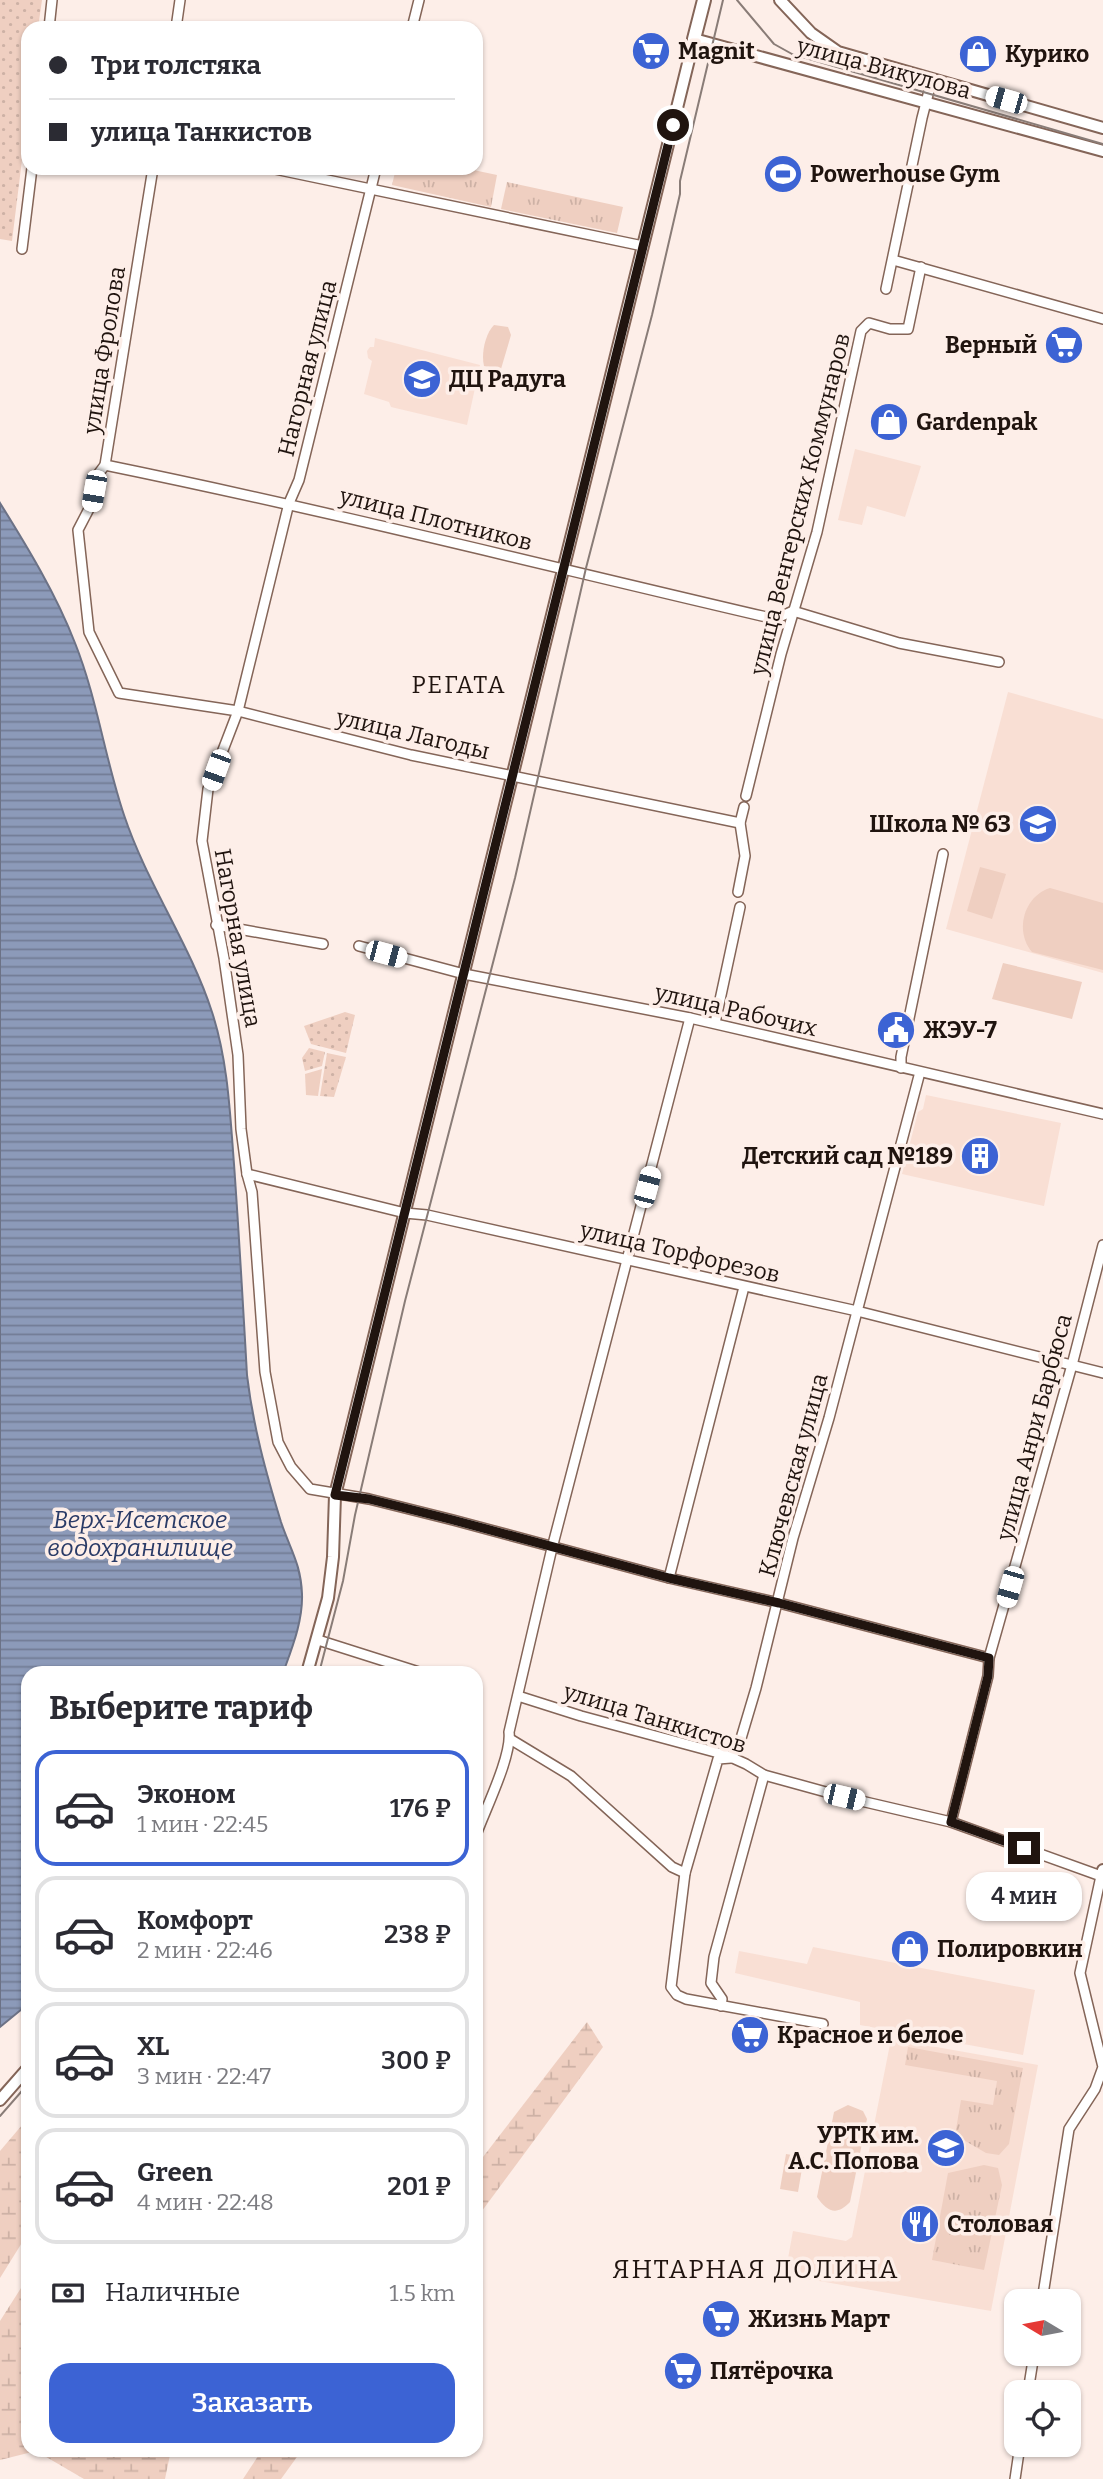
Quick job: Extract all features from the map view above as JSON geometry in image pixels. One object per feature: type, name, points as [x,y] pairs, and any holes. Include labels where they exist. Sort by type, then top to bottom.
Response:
[{"type":"main road","points":[[694,39],[704,0]]},
{"type":"street","points":[[50,21],[52,0]]},
{"type":"street","points":[[177,21],[180,0]]},
{"type":"street","points":[[414,21],[419,0]]},
{"type":"street","name":"улица Викулова","points":[[780,0],[811,33],[838,52],[1103,128]]},
{"type":"street","points":[[309,1666],[328,1598],[333,1557],[335,1495],[694,39]]},
{"type":"street","name":"улица Викулова","points":[[694,39],[1103,150]]},
{"type":"street","points":[[886,289],[933,79]]},
{"type":"street","points":[[22,249],[31,175]]},
{"type":"street","name":"улица Фролова","points":[[119,693],[89,632],[78,530],[91,506],[96,477],[105,465],[152,175]]},
{"type":"street","points":[[304,175],[643,246]]},
{"type":"street","name":"Нагорная улица","points":[[374,175],[299,480],[289,503],[238,711],[208,789],[202,841],[216,925],[225,958],[238,1055],[241,1129],[252,1192],[265,1372],[278,1442],[291,1467],[310,1489],[369,1499],[989,1658]]},
{"type":"street","points":[[893,260],[1103,319]]},
{"type":"street","name":"улица Венгерских Коммунаров","points":[[746,796],[793,611],[817,532],[861,331],[869,323],[890,329],[908,330],[921,267]]},
{"type":"street","name":"улица Плотников","points":[[105,465],[289,503],[775,619],[793,611],[899,643],[999,662]]},
{"type":"street","name":"улица Лагоды","points":[[119,693],[238,711],[357,742],[512,777],[740,823]]},
{"type":"street","points":[[738,892],[745,856],[740,823],[744,807]]},
{"type":"street","points":[[901,1068],[943,854]]},
{"type":"street","points":[[715,1023],[740,906]]},
{"type":"street","points":[[216,925],[323,944]]},
{"type":"street","name":"улица Рабочих","points":[[359,946],[464,974],[715,1023],[1103,1114]]},
{"type":"street","points":[[483,1817],[510,1739],[509,1732],[552,1548],[690,1018]]},
{"type":"street","name":"Ключевская улица","points":[[721,2006],[686,1999],[677,1995],[671,1987],[685,1873],[718,1759],[731,1758],[739,1745],[779,1603],[793,1538],[830,1418],[920,1072]]},
{"type":"street","name":"улица Торфорезов","points":[[247,1174],[405,1213],[427,1215],[857,1311],[1103,1373]]},
{"type":"street","name":"улица Анри Барбюса","points":[[951,1822],[988,1676],[989,1658],[1103,1245]]},
{"type":"street","points":[[669,1578],[744,1287]]},
{"type":"street","points":[[318,1640],[400,1666]]},
{"type":"street","name":"улица Танкистов","points":[[518,1696],[731,1758],[764,1776],[951,1822],[1102,1873]]},
{"type":"street","points":[[510,1739],[571,1776],[672,1867],[685,1873]]},
{"type":"street","points":[[764,1776],[714,1957],[711,1983],[722,2000],[721,2006],[823,2024]]},
{"type":"street","points":[[1044,2289],[1069,2129],[1095,2089],[1103,2067],[1080,1973],[1102,1873]]},
{"type":"street","points":[[0,2100],[21,2076]]},
{"type":"street","points":[[1015,2479],[1018,2457]]},
{"type":"shaded area","name":"ДЦ Радуга","points":[[375,338],[480,365],[467,425],[391,407],[389,402],[364,394],[372,361],[368,358],[367,351],[374,347]]},
{"type":"shaded area","points":[[855,449],[921,466],[905,517],[867,506],[862,525],[838,520]]},
{"type":"shaded area","name":"Школа № 63","points":[[1008,692],[1103,719],[1103,973],[946,929]]},
{"type":"shaded area","points":[[926,1095],[1061,1123],[1044,1206],[902,1174],[918,1112],[923,1109]]},
{"type":"shaded area","points":[[813,1947],[1035,1990],[1023,2055],[860,2025],[860,2002],[735,1973],[739,1951],[807,1964]]},
{"type":"shaded area","name":"УРТК им. А.С. Попова","points":[[891,2039],[1038,2065],[991,2311],[785,2275],[793,2231],[846,2241],[852,2237]]},
{"type":"green space","points":[[0,0],[42,0],[39,21],[21,21],[21,168],[12,241],[0,239]]},
{"type":"green space","points":[[483,172],[497,175],[491,207],[392,185],[394,175],[483,175]]},
{"type":"green space","points":[[507,182],[623,207],[617,233],[501,209]]},
{"type":"green space","points":[[494,325],[508,327],[511,335],[501,369],[484,366],[483,361],[486,339]]},
{"type":"green space","points":[[980,867],[1006,874],[992,919],[967,911]]},
{"type":"green space","points":[[1050,888],[1103,903],[1103,970],[1032,952],[1024,934],[1024,915],[1034,898]]},
{"type":"green space","points":[[1003,963],[1082,982],[1072,1019],[992,999]]},
{"type":"green space","points":[[345,1012],[355,1015],[346,1053],[311,1044],[304,1026]]},
{"type":"green space","points":[[309,1048],[325,1052],[322,1066],[305,1071],[302,1058]]},
{"type":"green space","points":[[327,1053],[346,1057],[334,1097],[320,1096]]},
{"type":"green space","points":[[322,1069],[318,1096],[306,1095],[305,1074]]},
{"type":"green space","points":[[587,2022],[603,2047],[483,2210],[483,2157]]},
{"type":"green space","points":[[908,2047],[1023,2068],[1009,2144],[999,2155],[986,2153],[955,2135],[961,2100],[993,2105],[997,2081],[905,2065]]},
{"type":"green space","points":[[848,2105],[863,2111],[867,2119],[850,2202],[836,2211],[828,2209],[817,2197],[834,2112]]},
{"type":"green space","points":[[21,2126],[21,2244],[0,2278],[0,2151]]},
{"type":"green space","points":[[786,2154],[804,2157],[798,2192],[780,2189]]},
{"type":"green space","points":[[984,2165],[998,2168],[1002,2185],[984,2270],[932,2260],[948,2173]]},
{"type":"green space","points":[[21,2288],[21,2455],[0,2460],[0,2321]]},
{"type":"green space","points":[[46,2457],[170,2457],[165,2479],[84,2479]]},
{"type":"green space","points":[[257,2457],[297,2457],[281,2479],[243,2479]]},
{"type":"water","name":"Верх-Исетское водохранилище","points":[[0,503],[50,589],[75,643],[133,840],[192,962],[212,1012],[225,1068],[230,1106],[247,1375],[256,1431],[281,1522],[297,1565],[302,1604],[299,1624],[285,1666],[21,1666],[21,2010],[0,2027]]},
{"type":"tram line","points":[[321,1666],[343,1581],[355,1515],[405,1301],[515,878],[586,568],[652,315],[680,194],[680,181],[723,0]]},
{"type":"tram line","points":[[737,0],[774,44],[792,54],[1103,144]]},
{"type":"tram line","points":[[0,2116],[21,2092]]},
{"type":"place","name":"Magnit","points":[[651,51]]},
{"type":"place","name":"Курико","points":[[978,54]]},
{"type":"place","name":"Powerhouse Gym","points":[[783,174]]},
{"type":"place","name":"Верный","points":[[1064,345]]},
{"type":"place","name":"ДЦ Радуга","points":[[422,379]]},
{"type":"place","name":"Gardenpak","points":[[889,422]]},
{"type":"place","name":"Школа № 63","points":[[1038,824]]},
{"type":"place","name":"ЖЭУ-7","points":[[896,1030]]},
{"type":"place","name":"Детский сад №189","points":[[980,1156]]},
{"type":"place","name":"Полировкин","points":[[910,1949]]},
{"type":"place","name":"Красное и белое","points":[[750,2035]]},
{"type":"place","name":"УРТК им. А.С. Попова","points":[[946,2148]]},
{"type":"place","name":"Столовая","points":[[920,2224]]},
{"type":"place","name":"Жизнь Март","points":[[721,2319]]},
{"type":"place","name":"Пятёрочка","points":[[683,2371]]},
{"type":"district","name":"РЕГАТА","points":[[459,685]]},
{"type":"district","name":"ЯНТАРНАЯ ДОЛИНА","points":[[756,2269]]},
{"type":"route","points":[[673,125],[335,1495],[369,1499],[989,1658],[988,1676],[951,1822],[1024,1848]]}]
